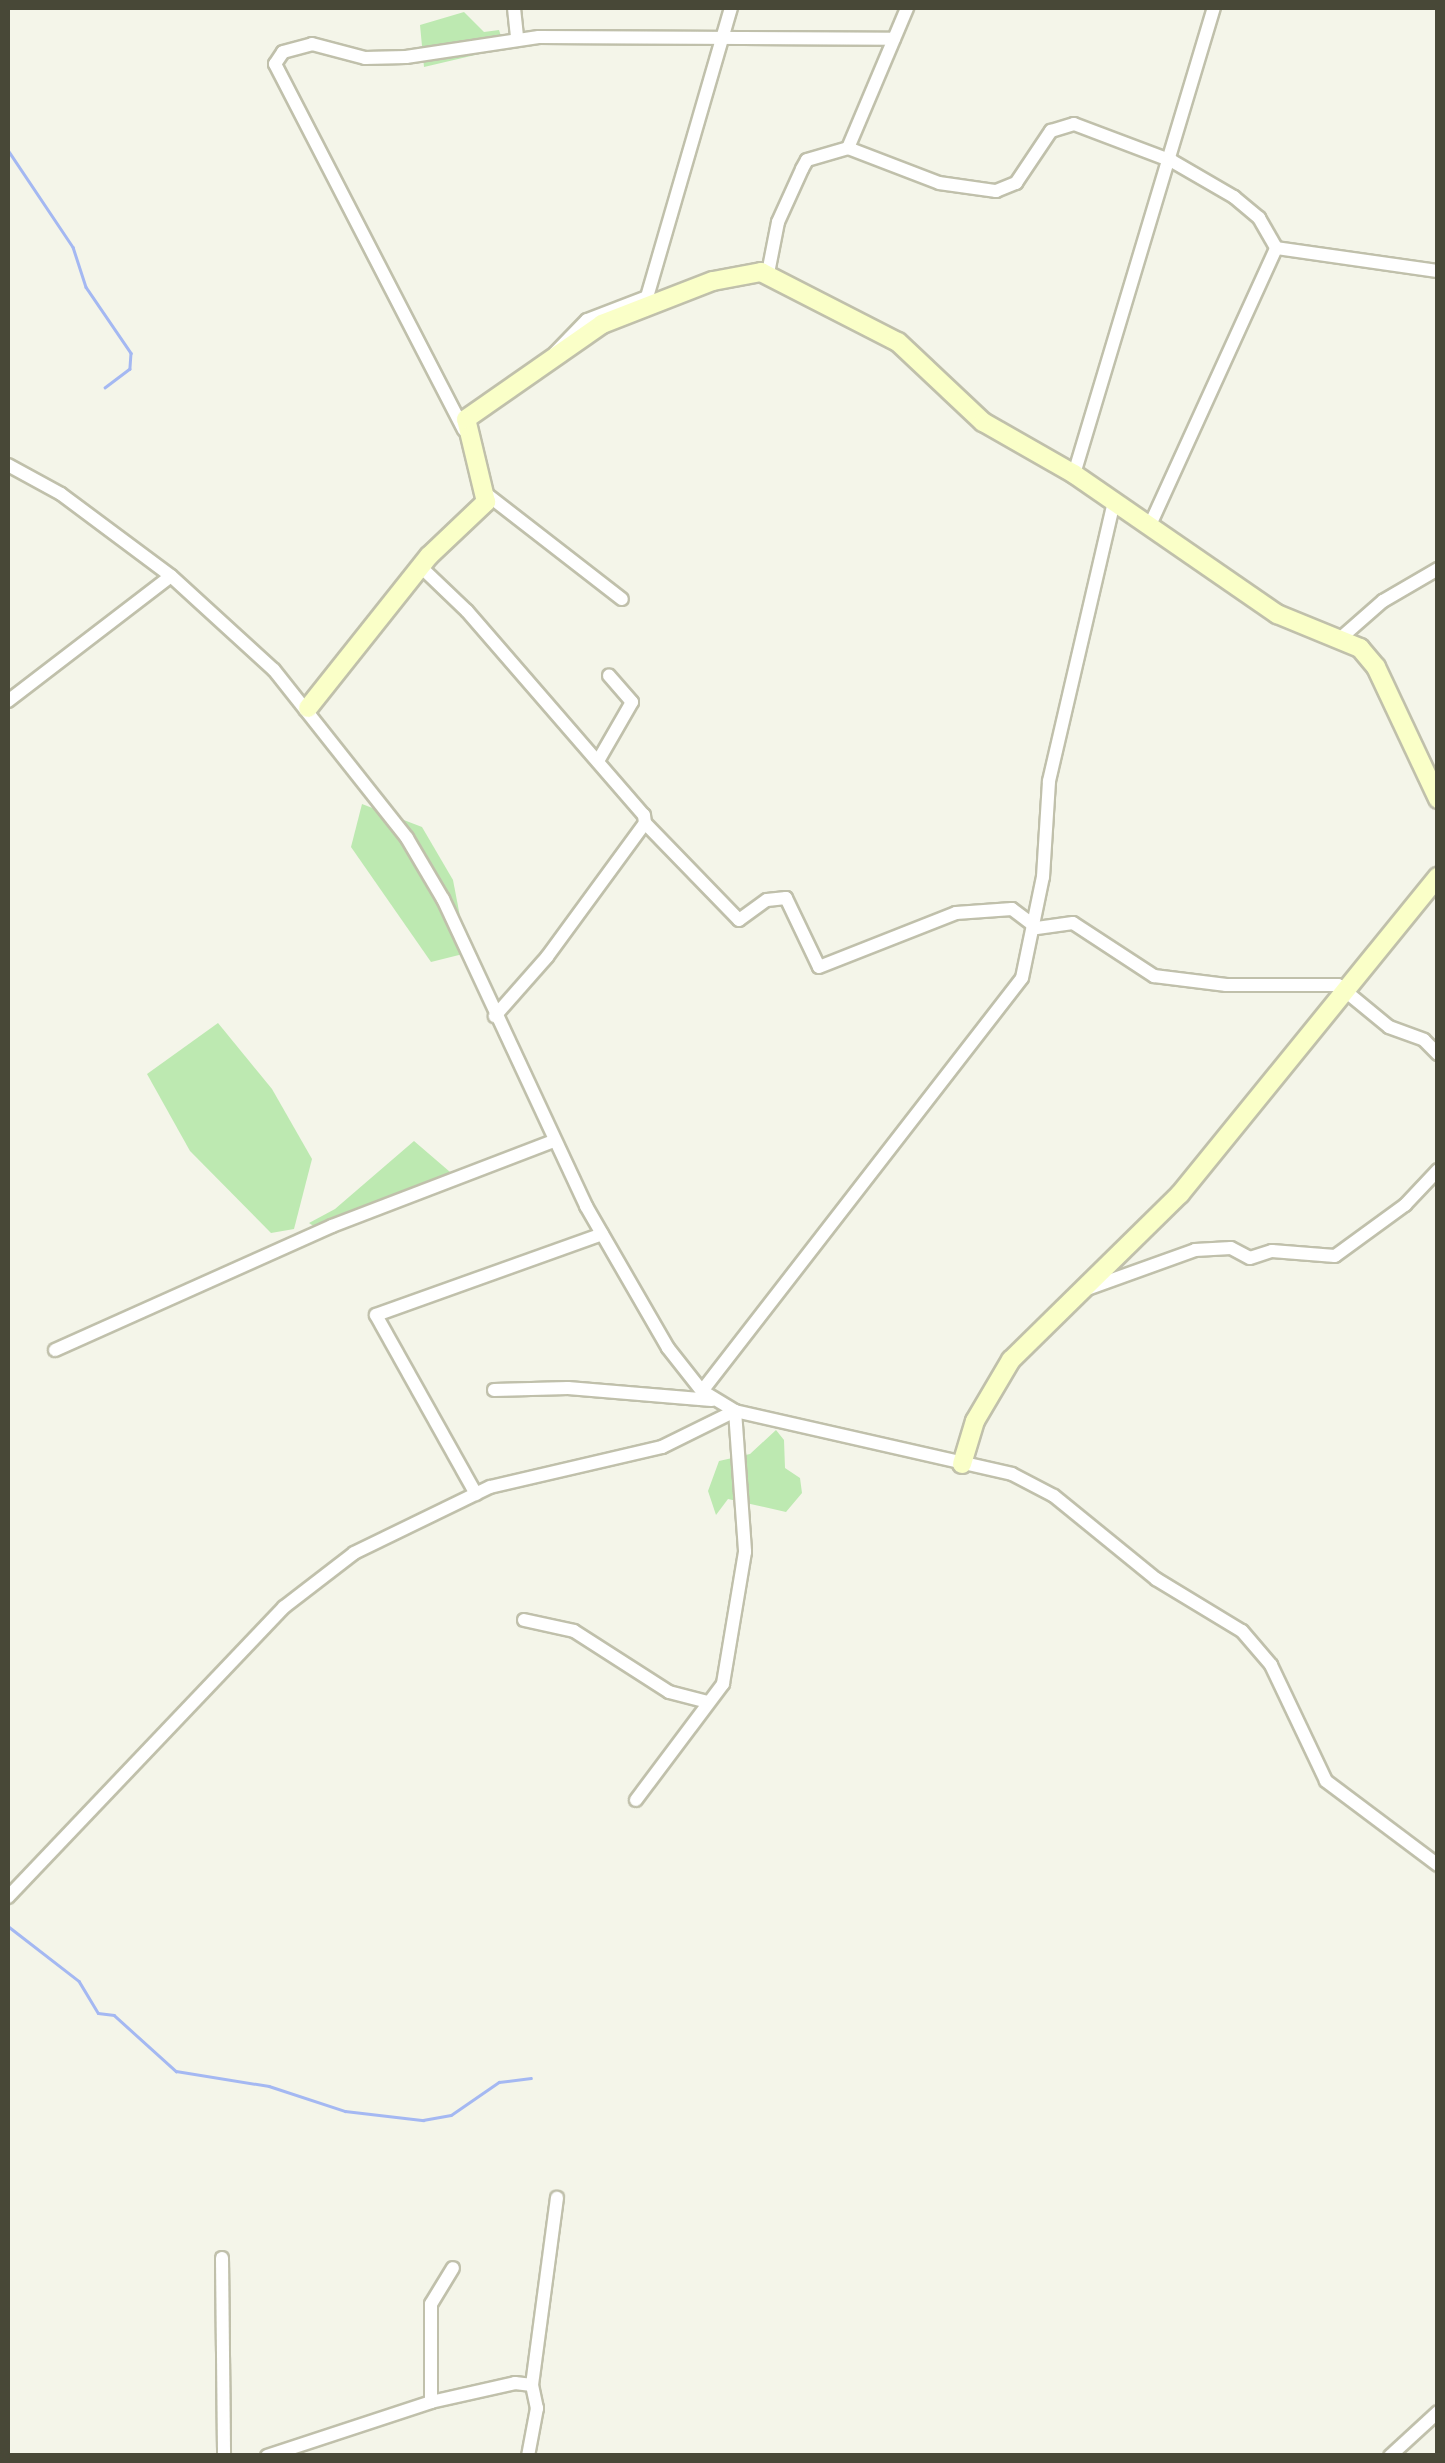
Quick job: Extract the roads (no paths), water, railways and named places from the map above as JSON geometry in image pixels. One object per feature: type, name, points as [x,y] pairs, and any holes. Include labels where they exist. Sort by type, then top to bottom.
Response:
[{"type":"street","points":[[514,8],[517,39]]},
{"type":"street","points":[[555,353],[588,320],[647,296],[731,8]]},
{"type":"street","points":[[848,148],[907,8]]},
{"type":"street","points":[[1074,474],[1214,8]]},
{"type":"street","points":[[622,599],[489,496],[466,432],[275,64],[300,44],[394,58],[517,39],[894,39]]},
{"type":"street","points":[[768,273],[778,222],[807,160],[848,148],[940,183],[996,191],[1016,183],[1052,132],[1065,124],[1168,160],[1234,197],[1259,218],[1276,248]]},
{"type":"street","points":[[1276,248],[1438,271]]},
{"type":"street","points":[[1150,525],[1276,248]]},
{"type":"street","points":[[466,432],[466,420],[555,353],[602,324],[713,281],[768,273],[898,342],[969,411],[1074,474],[1297,625],[1343,636],[1376,666],[1438,799]]},
{"type":"street","points":[[8,465],[61,494],[171,576],[308,708],[420,856],[602,1234],[668,1348],[702,1391],[734,1411],[962,1464],[1041,1488],[1156,1580],[1242,1630],[1272,1666],[1326,1781],[1438,1865]]},
{"type":"street","points":[[308,708],[422,568],[489,496]]},
{"type":"street","points":[[702,1391],[1022,978],[1044,865],[1049,781],[1114,501]]},
{"type":"street","points":[[422,568],[598,761],[645,823],[739,920],[768,900],[786,898],[819,966],[956,913],[1012,910],[1030,925],[1073,923],[1154,976],[1344,989],[1388,1027],[1424,1040],[1438,1054]]},
{"type":"street","points":[[1343,636],[1383,600],[1438,569]]},
{"type":"street","points":[[8,701],[171,576]]},
{"type":"street","points":[[598,761],[632,702],[609,676]]},
{"type":"street","points":[[494,1016],[548,957],[645,823]]},
{"type":"street","points":[[962,1464],[975,1421],[1010,1360],[1180,1194],[1438,876]]},
{"type":"street","points":[[54,1350],[332,1226],[554,1141]]},
{"type":"street","points":[[1084,1290],[1195,1250],[1230,1248],[1250,1258],[1272,1251],[1335,1256],[1405,1205],[1438,1170]]},
{"type":"street","points":[[476,1494],[376,1315],[602,1234]]},
{"type":"street","points":[[494,1390],[568,1388],[714,1400]]},
{"type":"street","points":[[8,1897],[284,1606],[354,1553],[476,1494],[662,1447],[734,1411]]},
{"type":"street","points":[[636,1800],[722,1684],[745,1552],[734,1411]]},
{"type":"street","points":[[524,1620],[574,1632],[669,1692],[708,1702]]},
{"type":"street","points":[[528,2456],[538,2415],[532,2384],[557,2198]]},
{"type":"street","points":[[222,2258],[224,2456]]},
{"type":"street","points":[[431,2402],[432,2304],[454,2268]]},
{"type":"street","points":[[266,2456],[431,2402],[532,2384]]},
{"type":"street","points":[[1390,2456],[1435,2421]]},
{"type":"waterway","points":[[8,150],[73,247],[86,287],[131,353],[130,369],[105,388]]},
{"type":"waterway","points":[[8,1926],[79,1981],[98,2013],[114,2015],[176,2071],[269,2086],[345,2111],[423,2120],[451,2115],[499,2082],[531,2078]]}]
